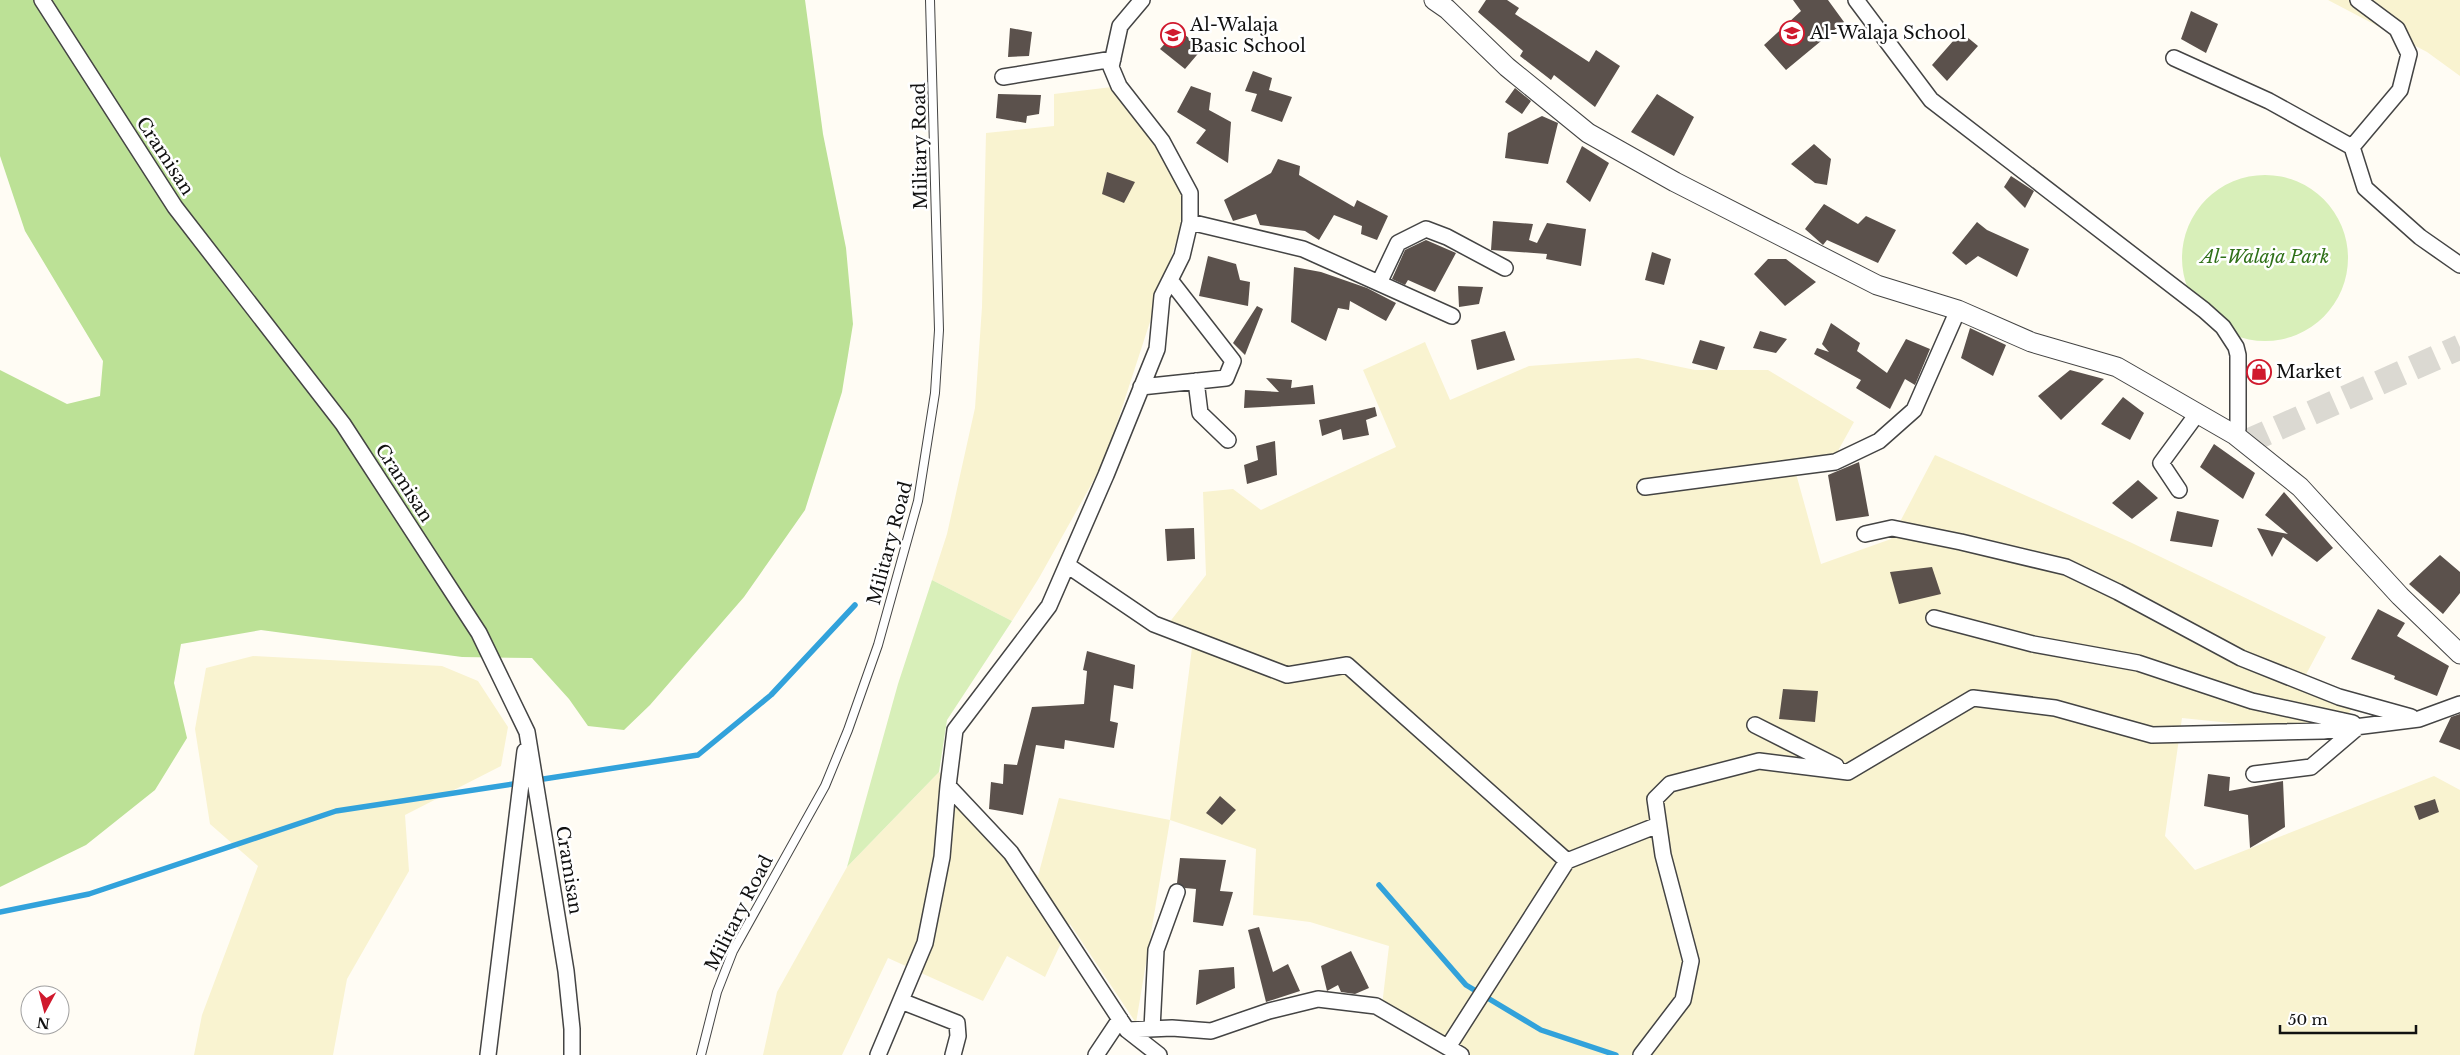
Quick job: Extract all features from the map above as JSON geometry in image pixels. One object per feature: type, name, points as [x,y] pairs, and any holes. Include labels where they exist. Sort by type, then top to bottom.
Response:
[{"type":"street","name":"Cramisan","points":[[42,0],[175,207],[343,424],[479,633],[527,732],[566,971],[572,1029],[572,1055]]},
{"type":"street","points":[[878,1055],[925,943],[942,858],[955,730],[1048,606],[1157,350],[1162,296],[1182,256],[1190,222],[1190,193],[1162,141],[1119,86],[1111,67],[1120,26],[1142,0]]},
{"type":"street","points":[[1434,0],[1447,9],[1507,67],[1588,132],[1710,200],[1876,285],[1958,310],[2031,342],[2117,367],[2235,435],[2300,487],[2400,596],[2460,654]]},
{"type":"street","points":[[1856,0],[1931,100],[2170,282],[2223,327],[2236,347],[2238,355],[2238,429],[2235,435]]},
{"type":"street","points":[[2352,147],[2400,90],[2409,54],[2397,29],[2358,0]]},
{"type":"street","points":[[2174,58],[2269,101],[2352,147],[2365,188],[2420,237],[2460,265]]},
{"type":"street","points":[[1003,78],[1113,59]]},
{"type":"street","points":[[1190,222],[1303,249],[1452,316]]},
{"type":"street","points":[[1379,283],[1398,243],[1426,229],[1447,237],[1505,268]]},
{"type":"street","points":[[1141,387],[1226,378],[1233,361],[1170,280]]},
{"type":"street","points":[[1645,487],[1835,462],[1879,441],[1914,410],[1958,310]]},
{"type":"street","points":[[1196,381],[1200,413],[1228,440]]},
{"type":"street","points":[[2178,490],[2162,463],[2197,414]]},
{"type":"street","points":[[1865,534],[1892,528],[2066,567],[2118,592],[2241,658],[2339,697],[2419,720]]},
{"type":"street","points":[[1067,565],[1154,624],[1288,674],[1347,665],[1567,861]]},
{"type":"street","points":[[1934,618],[2032,644],[2138,663],[2252,701],[2362,726]]},
{"type":"street","points":[[1641,1055],[1683,1000],[1692,961],[1663,855],[1658,825],[1655,799],[1670,784],[1759,761],[1848,772],[1973,698],[2055,708],[2152,734],[2323,730],[2419,720],[2460,704]]},
{"type":"street","points":[[1755,725],[1848,772]]},
{"type":"street","points":[[2254,774],[2311,767],[2362,726]]},
{"type":"street","points":[[488,1055],[527,732]]},
{"type":"street","points":[[948,786],[1011,853],[1123,1025],[1159,1055]]},
{"type":"street","points":[[1448,1047],[1567,861],[1658,825]]},
{"type":"street","points":[[1152,1029],[1156,950],[1177,892]]},
{"type":"street","points":[[1123,1025],[1152,1029],[1210,1031],[1269,1011],[1318,999],[1376,1006],[1461,1055]]},
{"type":"street","points":[[901,1001],[957,1023],[958,1036],[953,1055]]},
{"type":"street","points":[[1096,1055],[1123,1025]]},
{"type":"lane","name":"Military Road","points":[[701,1055],[717,992],[733,951],[825,786],[848,730],[878,645],[918,501],[935,392],[939,330],[930,0]]},
{"type":"shaded area","points":[[2328,0],[2460,0],[2460,76],[2427,52]]},
{"type":"shaded area","points":[[1112,87],[1169,147],[1191,196],[1105,460],[1039,578],[1012,621],[932,580],[947,534],[975,408],[982,307],[986,133],[1054,126],[1054,94]]},
{"type":"shaded area","points":[[1425,342],[1450,400],[1529,366],[1638,358],[1695,370],[1768,370],[1854,422],[1834,458],[1795,470],[1821,564],[1891,539],[1935,455],[2132,543],[2326,637],[2302,682],[2356,702],[2336,734],[2182,718],[2165,836],[2195,870],[2434,776],[2460,790],[2460,1055],[1456,1055],[1429,1045],[1381,1014],[1389,946],[1310,922],[1253,915],[1256,849],[1170,820],[1192,648],[1162,632],[1206,575],[1203,492],[1233,489],[1261,510],[1396,447],[1363,370]]},
{"type":"shaded area","points":[[253,656],[442,666],[478,681],[508,727],[501,766],[405,815],[409,871],[347,979],[333,1055],[194,1055],[202,1015],[258,866],[210,824],[195,729],[206,668]]},
{"type":"shaded area","points":[[939,772],[1038,876],[1059,798],[1170,820],[1136,1023],[1070,924],[1045,977],[1007,956],[983,1001],[888,958],[842,1055],[763,1055],[777,992],[847,867]]},
{"type":"green space","points":[[0,0],[805,0],[823,134],[846,248],[853,324],[842,392],[805,510],[744,597],[650,705],[624,730],[588,726],[569,699],[532,658],[462,657],[261,630],[181,644],[174,683],[187,738],[155,790],[86,845],[0,887],[0,370],[67,404],[100,396],[103,361],[25,231],[0,156]]},
{"type":"green space","name":"Al-Walaja Park","points":[[2265,175],[2289,179],[2304,185],[2329,206],[2338,219],[2344,234],[2348,258],[2344,282],[2338,297],[2317,322],[2304,331],[2289,337],[2265,341],[2241,337],[2226,331],[2201,310],[2192,297],[2186,282],[2182,258],[2186,234],[2192,219],[2213,194],[2226,185],[2241,179]]},
{"type":"green space","points":[[932,580],[1012,621],[947,720],[939,772],[847,867],[898,684]]},
{"type":"building","points":[[1486,0],[1507,0],[1519,8],[1515,14],[1589,62],[1596,50],[1620,66],[1595,107],[1554,75],[1551,80],[1520,56],[1523,51],[1478,12]]},
{"type":"building","points":[[1793,0],[1828,0],[1844,22],[1786,70],[1764,45],[1801,11]]},
{"type":"building","points":[[2191,11],[2218,24],[2206,53],[2181,39]]},
{"type":"building","points":[[1010,28],[1032,32],[1029,56],[1008,57]]},
{"type":"building","points":[[1178,29],[1202,49],[1185,69],[1160,49]]},
{"type":"building","points":[[1961,32],[1978,46],[1947,81],[1932,65]]},
{"type":"building","points":[[1253,71],[1272,78],[1269,90],[1292,97],[1282,122],[1251,111],[1257,94],[1245,91]]},
{"type":"building","points":[[1191,86],[1211,93],[1209,110],[1231,122],[1228,163],[1196,143],[1206,130],[1177,112]]},
{"type":"building","points":[[1515,88],[1531,101],[1522,114],[1505,102]]},
{"type":"building","points":[[998,94],[1041,95],[1039,114],[1027,116],[1026,123],[996,118]]},
{"type":"building","points":[[1657,94],[1694,117],[1674,156],[1631,132]]},
{"type":"building","points":[[1542,116],[1558,123],[1548,164],[1505,158],[1508,133]]},
{"type":"building","points":[[1814,144],[1831,159],[1827,185],[1815,183],[1791,164]]},
{"type":"building","points":[[1582,146],[1609,163],[1590,202],[1566,182]]},
{"type":"building","points":[[1278,159],[1300,166],[1299,175],[1354,207],[1357,200],[1388,216],[1377,240],[1361,234],[1362,226],[1334,215],[1319,240],[1305,231],[1260,225],[1256,214],[1233,221],[1224,200],[1271,173]]},
{"type":"building","points":[[1107,172],[1135,182],[1124,203],[1102,194]]},
{"type":"building","points":[[2011,176],[2034,191],[2025,208],[2004,187]]},
{"type":"building","points":[[1824,204],[1858,224],[1866,216],[1896,230],[1878,263],[1827,240],[1823,245],[1805,229]]},
{"type":"building","points":[[1493,221],[1533,224],[1529,240],[1537,243],[1547,223],[1586,229],[1581,266],[1546,259],[1547,254],[1491,250]]},
{"type":"building","points":[[1977,222],[1987,230],[2029,249],[2017,277],[1978,256],[1966,265],[1952,253]]},
{"type":"building","points":[[1426,240],[1456,253],[1435,292],[1408,280],[1405,285],[1392,279],[1405,250]]},
{"type":"building","points":[[1652,252],[1671,259],[1664,285],[1645,280]]},
{"type":"building","points":[[1208,256],[1236,264],[1240,280],[1250,282],[1248,306],[1199,296]]},
{"type":"building","points":[[1768,259],[1786,259],[1816,282],[1785,306],[1754,274]]},
{"type":"building","points":[[1294,267],[1321,272],[1367,288],[1396,303],[1386,321],[1350,301],[1349,310],[1338,308],[1326,341],[1291,322]]},
{"type":"building","points":[[1458,286],[1483,287],[1479,304],[1459,307]]},
{"type":"building","points":[[1257,306],[1263,309],[1245,355],[1233,343]]},
{"type":"building","points":[[1831,323],[1860,343],[1857,351],[1887,373],[1906,339],[1930,349],[1915,385],[1905,379],[1890,409],[1856,388],[1861,380],[1814,354],[1817,348],[1829,352],[1822,344]]},
{"type":"building","points":[[1970,328],[2006,345],[1993,376],[1961,358]]},
{"type":"building","points":[[1505,331],[1515,360],[1477,370],[1471,340]]},
{"type":"building","points":[[1760,331],[1787,339],[1776,353],[1753,348]]},
{"type":"building","points":[[1700,340],[1725,347],[1717,370],[1692,363]]},
{"type":"building","points":[[2070,370],[2104,379],[2061,420],[2038,396]]},
{"type":"building","points":[[1266,378],[1292,380],[1291,388],[1313,385],[1315,404],[1244,408],[1245,390],[1279,392]]},
{"type":"building","points":[[2123,397],[2144,413],[2130,440],[2101,424]]},
{"type":"building","points":[[1375,407],[1377,416],[1366,420],[1369,435],[1343,440],[1341,429],[1322,436],[1319,420]]},
{"type":"building","points":[[1275,441],[1277,475],[1247,484],[1244,465],[1258,460],[1256,446]]},
{"type":"building","points":[[2214,444],[2255,473],[2243,499],[2200,467]]},
{"type":"building","points":[[1859,462],[1869,516],[1836,521],[1828,475]]},
{"type":"building","points":[[2138,480],[2158,498],[2132,519],[2112,503]]},
{"type":"building","points":[[2284,492],[2333,548],[2317,562],[2283,537],[2272,557],[2257,528],[2288,534],[2265,515]]},
{"type":"building","points":[[2177,511],[2219,520],[2212,547],[2170,541]]},
{"type":"building","points":[[1194,528],[1195,559],[1167,561],[1165,529]]},
{"type":"building","points":[[2440,555],[2460,572],[2460,593],[2443,614],[2409,584]]},
{"type":"building","points":[[1932,567],[1941,594],[1899,604],[1890,572]]},
{"type":"building","points":[[2378,609],[2405,623],[2397,636],[2449,666],[2437,696],[2394,679],[2395,676],[2351,659]]},
{"type":"building","points":[[1087,651],[1135,665],[1133,689],[1114,685],[1110,721],[1118,723],[1114,748],[1065,740],[1064,749],[1036,745],[1023,815],[989,809],[991,782],[1003,784],[1004,764],[1017,765],[1032,707],[1084,704],[1087,671],[1083,670]]},
{"type":"building","points":[[1783,689],[1818,691],[1815,722],[1779,719]]},
{"type":"building","points":[[2460,714],[2460,750],[2439,742],[2451,717]]},
{"type":"building","points":[[2208,774],[2230,777],[2229,791],[2283,781],[2285,827],[2250,848],[2248,815],[2204,806]]},
{"type":"building","points":[[1220,796],[1236,810],[1222,825],[1206,813]]},
{"type":"building","points":[[2435,799],[2439,812],[2419,820],[2414,806]]},
{"type":"building","points":[[1180,858],[1226,860],[1220,891],[1233,892],[1223,926],[1193,922],[1196,889],[1185,888],[1177,883]]},
{"type":"building","points":[[1259,927],[1273,972],[1288,964],[1300,991],[1266,1002],[1248,930]]},
{"type":"building","points":[[1351,951],[1369,988],[1355,994],[1341,992],[1338,985],[1327,991],[1321,966]]},
{"type":"building","points":[[1234,967],[1235,988],[1196,1005],[1199,970]]},
{"type":"waterway","points":[[537,780],[698,755],[771,695],[855,605]]},
{"type":"waterway","points":[[0,912],[89,894],[336,811],[520,783]]},
{"type":"waterway","points":[[1379,885],[1466,985],[1541,1030],[1616,1055]]},
{"type":"tunnel","points":[[2244,443],[2460,347]]},
{"type":"place","name":"Al-Walaja School","points":[[1792,33]]},
{"type":"place","name":"Al-Walaja Basic School","points":[[1173,35]]},
{"type":"place","name":"Market","points":[[2259,372]]}]
